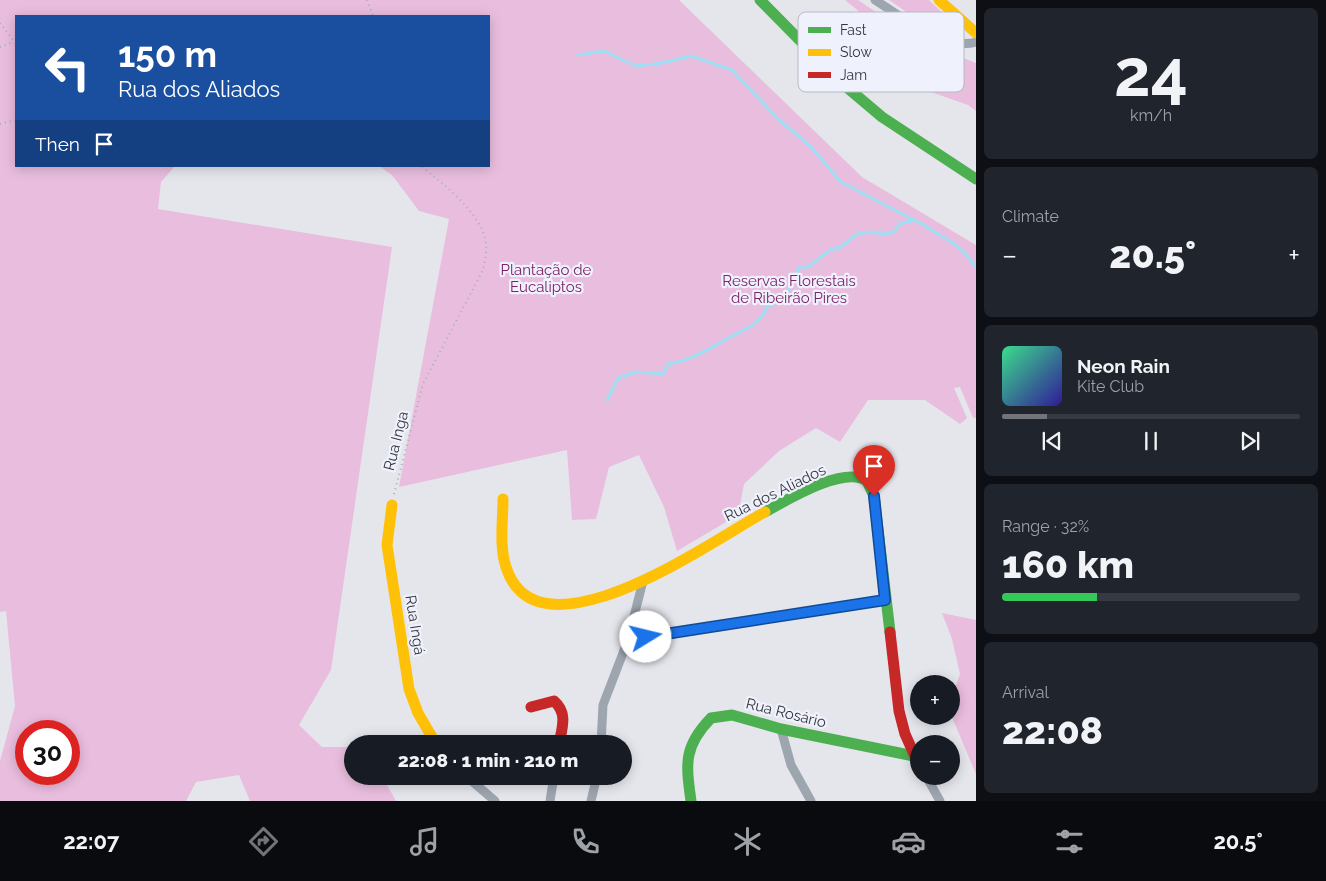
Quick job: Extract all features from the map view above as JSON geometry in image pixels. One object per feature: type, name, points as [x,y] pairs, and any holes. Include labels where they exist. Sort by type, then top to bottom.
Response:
[{"type":"street","points":[[760,0],[798,38]]},
{"type":"street","points":[[875,0],[894,12]]},
{"type":"street","points":[[939,0],[952,12]]},
{"type":"street","points":[[964,22],[976,33]]},
{"type":"street","points":[[852,92],[882,117],[976,180]]},
{"type":"street","name":"Rua dos Aliados","points":[[503,499],[503,547],[507,568],[515,584],[526,596],[544,604],[568,605],[601,598],[643,581],[800,494],[834,479],[862,478],[869,484],[874,496],[885,600],[900,711],[910,742]]},
{"type":"street","name":"Rua Ingá","points":[[392,505],[387,545],[409,689],[418,714],[431,735]]},
{"type":"street","points":[[601,735],[603,705],[608,687],[628,640],[643,581]]},
{"type":"street","points":[[628,640],[885,600]]},
{"type":"street","points":[[531,707],[554,701],[560,705],[564,712],[560,735]]},
{"type":"street","name":"Rua Rosário","points":[[691,801],[686,755],[690,741],[711,718],[732,715],[781,729],[910,759]]},
{"type":"street","points":[[781,729],[792,765],[811,801]]},
{"type":"street","points":[[476,785],[495,801]]},
{"type":"street","points":[[550,801],[553,785]]},
{"type":"street","points":[[591,801],[595,785]]},
{"type":"street","points":[[931,785],[940,801]]},
{"type":"path","points":[[367,0],[373,15]]},
{"type":"path","points":[[0,23],[15,43],[0,47]]},
{"type":"path","points":[[0,124],[15,120]]},
{"type":"path","name":"Rua Inga","points":[[392,505],[423,384],[483,270],[486,255],[485,238],[473,216],[451,190],[422,167]]},
{"type":"green space","points":[[0,0],[679,0],[862,177],[976,245],[976,418],[973,418],[960,387],[954,388],[967,418],[960,424],[925,400],[868,400],[840,442],[816,428],[779,451],[744,484],[738,515],[677,551],[664,507],[639,455],[609,467],[596,519],[572,520],[567,450],[399,487],[449,219],[419,211],[392,175],[380,167],[490,167],[490,15],[15,15],[15,167],[174,167],[161,182],[158,209],[392,247],[331,670],[299,725],[322,747],[344,747],[344,785],[387,785],[396,801],[250,801],[239,775],[196,782],[186,801],[0,801],[0,761],[15,706],[6,611],[0,612]]},
{"type":"green space","points":[[845,0],[858,0],[876,12],[860,12]]},
{"type":"green space","points":[[889,0],[929,0],[941,12],[907,12]]},
{"type":"green space","points":[[964,58],[976,63],[976,111],[968,105],[931,92],[964,92]]},
{"type":"green space","points":[[942,613],[976,620],[976,774],[955,725],[960,725],[960,674],[952,639]]},
{"type":"waterway","points":[[578,55],[604,51],[636,66],[662,63],[691,56],[732,70],[778,119],[810,146],[841,182],[914,220]]},
{"type":"waterway","points":[[607,400],[618,378],[636,372],[663,374],[668,364],[685,360],[701,353],[752,325],[761,318],[767,307],[779,300],[787,292],[799,267],[808,267],[830,250],[841,247],[857,234],[869,232],[885,234],[894,232],[899,224],[915,220],[953,243],[965,253],[976,267]]},
{"type":"traffic: fast","points":[[760,0],[798,38]]},
{"type":"traffic: fast","points":[[852,92],[882,117],[976,179]]},
{"type":"traffic: fast","points":[[765,512],[801,493],[830,481],[844,477],[857,477],[867,481],[874,496],[890,632]]},
{"type":"traffic: fast","points":[[691,801],[688,776],[691,747],[695,738],[711,718],[732,715],[781,729],[910,755]]},
{"type":"traffic: slow","points":[[939,0],[952,12]]},
{"type":"traffic: slow","points":[[964,22],[976,33]]},
{"type":"traffic: slow","points":[[503,499],[502,542],[506,567],[524,594],[553,604],[589,600],[629,587],[670,567],[765,512]]},
{"type":"traffic: slow","points":[[392,505],[387,545],[409,689],[418,713],[431,735]]},
{"type":"traffic: jam","points":[[890,632],[899,711],[910,745]]},
{"type":"traffic: jam","points":[[531,707],[554,701],[563,716],[561,735]]},
{"type":"route","points":[[646,637],[885,600],[874,496]]},
{"type":"park label","name":"Plantação de Eucaliptos","points":[[546,278]]},
{"type":"park label","name":"Reservas Florestais de Ribeirão Pires","points":[[789,290]]}]
